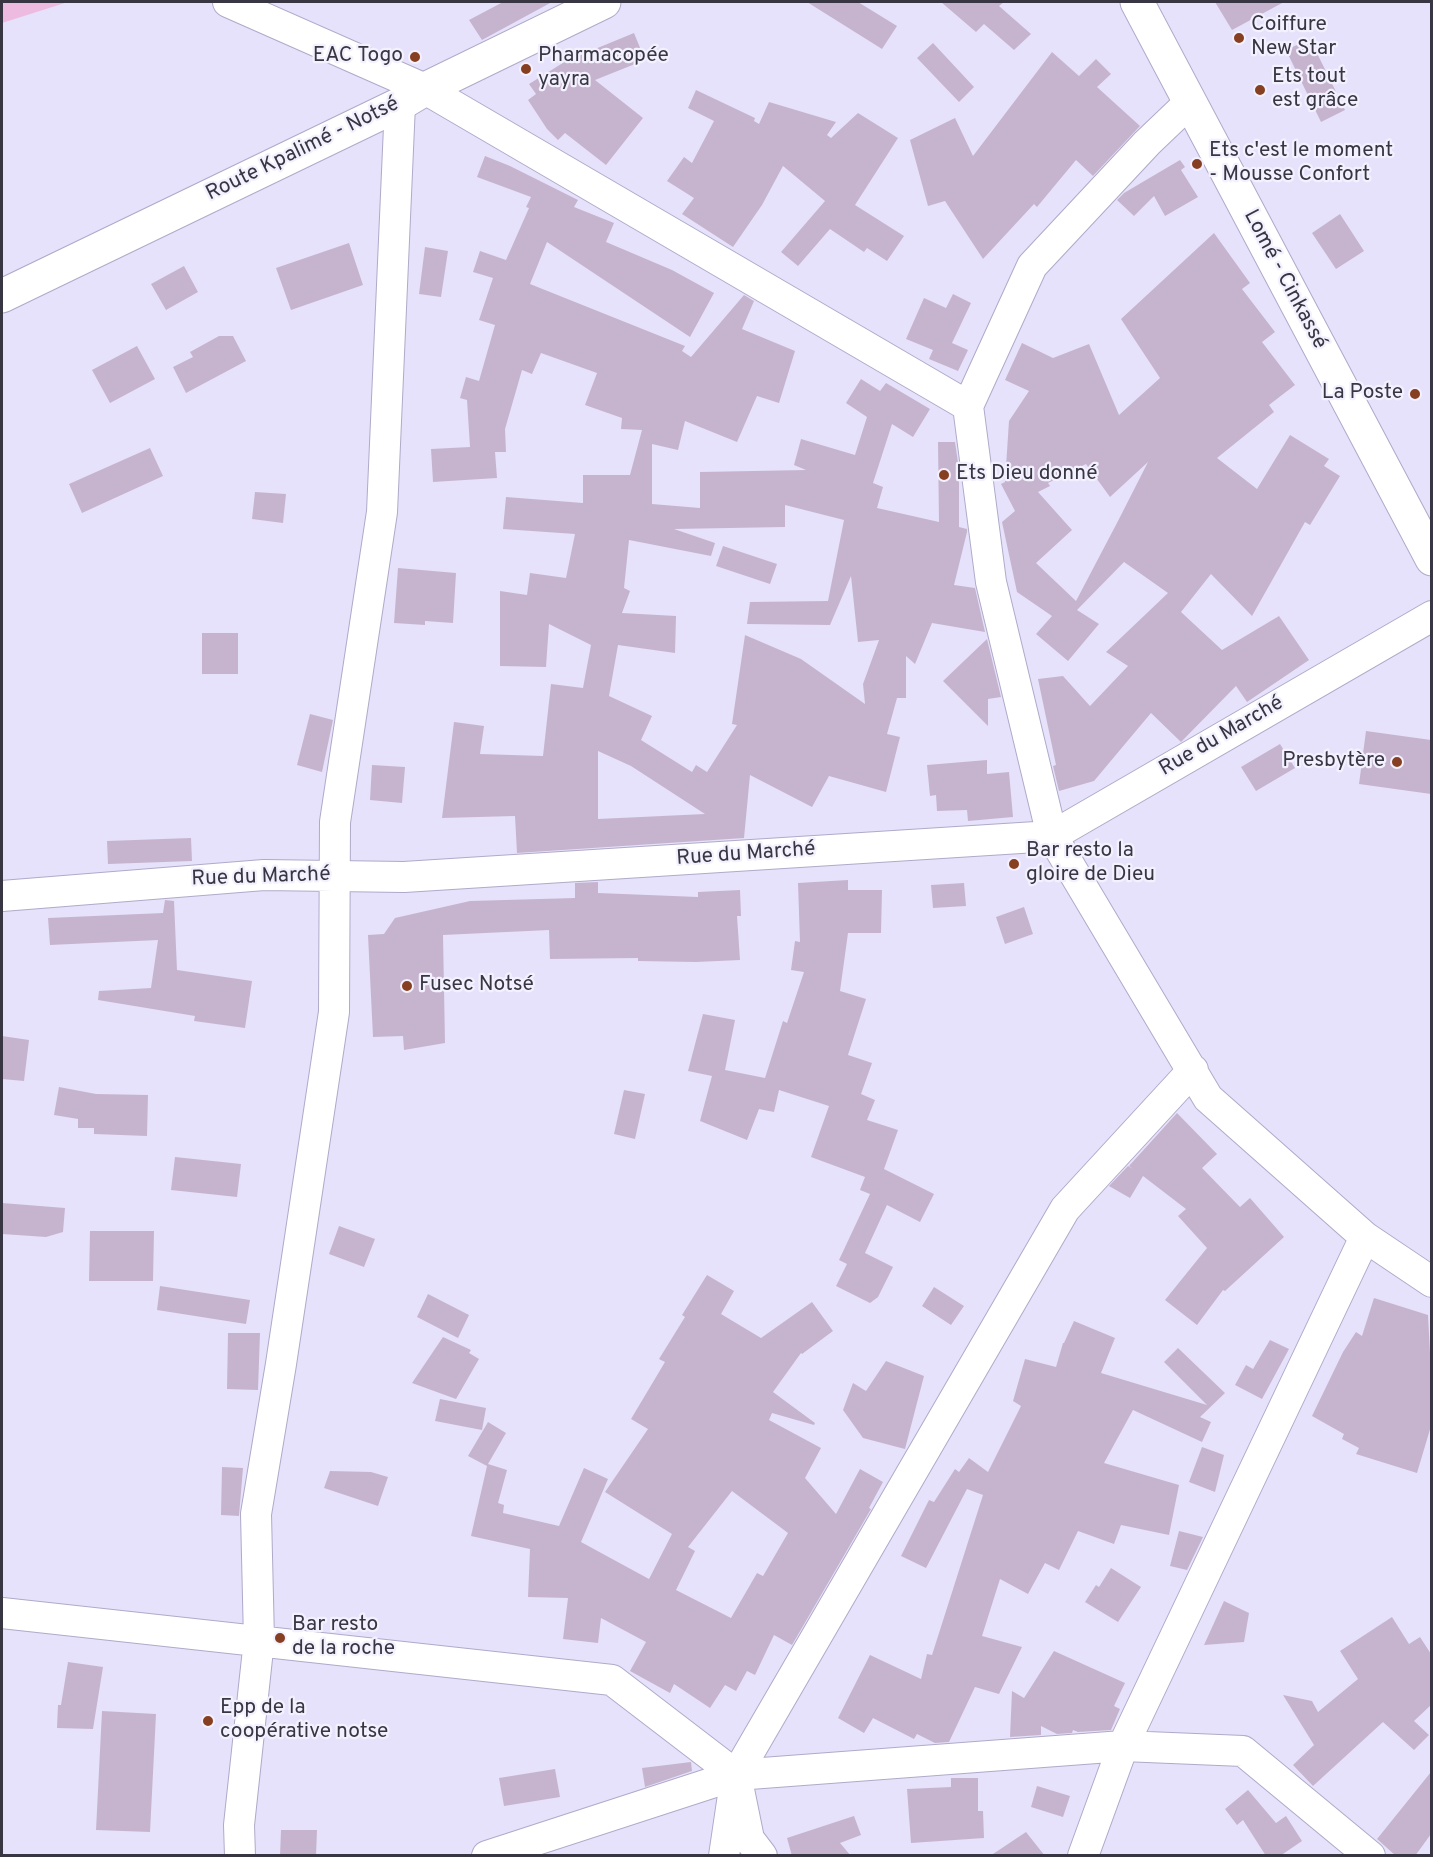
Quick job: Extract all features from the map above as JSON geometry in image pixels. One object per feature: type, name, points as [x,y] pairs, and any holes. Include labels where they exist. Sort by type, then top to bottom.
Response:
[{"type":"main road","name":"Route Kpalimé - Notsé","points":[[2,296],[604,2]]},
{"type":"main road","name":"Lomé - Cinkassé","points":[[1137,2],[1431,559]]},
{"type":"street","points":[[228,2],[412,97],[968,406]]},
{"type":"street","points":[[240,1856],[239,1825],[259,1640],[256,1514],[334,1012],[335,822],[382,512],[412,97]]},
{"type":"street","points":[[1190,102],[1147,143],[1032,266],[968,406],[991,582],[1052,836],[1208,1098],[1365,1237],[1431,1282]]},
{"type":"street","name":"Rue du Marché","points":[[2,896],[264,875],[404,877],[1052,836],[1431,616]]},
{"type":"street","points":[[724,1856],[736,1775],[1065,1209],[1193,1070]]},
{"type":"street","points":[[1083,1856],[1123,1746],[1365,1237]]},
{"type":"street","points":[[2,1613],[612,1680],[736,1775],[749,1839],[762,1856]]},
{"type":"street","points":[[487,1856],[736,1775],[1123,1746],[1243,1751],[1370,1856]]},
{"type":"shaded area","points":[[2,2],[68,2],[2,23]]},
{"type":"building","points":[[503,2],[552,2],[482,40],[469,20]]},
{"type":"building","points":[[807,2],[858,2],[897,26],[882,49]]},
{"type":"building","points":[[941,2],[1004,2],[999,6],[1031,34],[1014,50],[984,24],[976,32]]},
{"type":"building","points":[[1215,2],[1284,2],[1232,30]]},
{"type":"building","points":[[634,33],[645,60],[595,80],[643,118],[606,165],[565,133],[558,140],[547,129],[528,100],[536,94],[529,84],[566,61]]},
{"type":"building","points":[[1310,39],[1345,110],[1321,122],[1286,50]]},
{"type":"building","points":[[933,43],[974,87],[959,102],[917,58]]},
{"type":"building","points":[[1052,52],[1079,76],[1096,59],[1111,74],[1097,87],[1140,126],[1093,176],[1076,160],[1037,207],[1034,204],[983,259],[945,201],[928,206],[910,140],[955,118],[973,156]]},
{"type":"building","points":[[696,90],[755,118],[754,121],[759,124],[769,102],[836,122],[827,135],[831,138],[858,113],[898,138],[855,205],[904,236],[887,261],[867,248],[864,252],[830,229],[798,266],[781,252],[825,201],[783,166],[762,205],[733,247],[682,214],[694,198],[667,181],[684,157],[692,163],[714,121],[688,108]]},
{"type":"building","points":[[485,156],[510,166],[578,200],[574,207],[614,223],[606,242],[672,270],[714,293],[690,337],[547,242],[530,284],[685,346],[682,351],[691,357],[744,295],[754,301],[742,329],[795,351],[779,403],[757,396],[737,442],[685,421],[678,450],[652,444],[652,504],[700,508],[700,472],[806,470],[794,465],[801,439],[855,455],[867,417],[846,403],[861,379],[880,391],[886,383],[930,409],[913,437],[892,424],[873,483],[883,487],[877,508],[939,522],[938,442],[955,442],[959,469],[959,527],[967,529],[967,532],[954,585],[975,588],[985,632],[932,623],[915,664],[906,656],[906,698],[897,698],[887,734],[900,737],[886,792],[829,776],[812,807],[750,775],[744,838],[517,853],[515,816],[442,818],[454,722],[484,726],[480,754],[543,756],[551,684],[583,688],[591,645],[549,624],[546,667],[500,666],[500,591],[527,595],[530,573],[566,578],[575,534],[503,529],[506,497],[583,503],[583,475],[630,475],[642,430],[621,429],[622,418],[585,405],[597,373],[541,353],[532,374],[522,370],[505,429],[506,452],[495,452],[497,478],[433,482],[431,449],[470,447],[467,400],[460,398],[466,377],[479,381],[495,325],[479,320],[493,278],[473,272],[480,251],[506,260],[529,208],[526,207],[531,197],[477,177]],"holes":[[[785,505],[844,520],[828,601],[750,602],[747,624],[830,625],[851,576],[858,642],[879,640],[863,684],[865,704],[801,659],[745,635],[732,724],[737,725],[707,772],[696,765],[692,772],[641,740],[652,716],[609,696],[618,645],[675,653],[676,616],[622,613],[630,591],[624,588],[629,540],[711,556],[715,543],[674,529],[785,527]],[[598,751],[631,766],[705,814],[598,819]]]},
{"type":"building","points":[[1180,160],[1185,167],[1181,170],[1198,197],[1165,216],[1154,196],[1134,216],[1117,200],[1124,193]]},
{"type":"building","points":[[1340,214],[1364,251],[1336,269],[1312,233]]},
{"type":"building","points":[[1214,233],[1250,283],[1242,289],[1275,332],[1262,342],[1295,385],[1269,405],[1274,412],[1217,458],[1257,489],[1290,435],[1329,459],[1324,466],[1340,476],[1310,525],[1305,522],[1252,616],[1211,574],[1181,612],[1222,650],[1279,616],[1309,660],[1247,702],[1236,686],[1181,742],[1151,713],[1094,781],[1059,791],[1053,766],[1056,765],[1038,679],[1063,676],[1090,706],[1128,666],[1106,652],[1168,593],[1124,562],[1077,610],[1099,624],[1068,661],[1036,634],[1052,616],[1017,592],[1002,522],[1015,511],[1001,484],[1005,482],[1009,421],[1029,391],[1005,380],[1022,343],[1053,358],[1089,344],[1119,415],[1160,378],[1121,319]],"holes":[[[1148,462],[1076,601],[1036,563],[1072,530],[1038,492],[1050,486],[1048,483],[1086,464],[1110,497]]]},
{"type":"building","points":[[349,243],[363,285],[291,310],[276,268]]},
{"type":"building","points":[[425,247],[448,251],[441,297],[419,294]]},
{"type":"building","points":[[184,266],[198,292],[166,310],[151,284]]},
{"type":"building","points":[[953,294],[971,303],[952,343],[968,350],[958,371],[929,359],[933,350],[906,339],[924,298],[946,308]]},
{"type":"building","points":[[219,336],[233,336],[246,361],[186,393],[173,367],[193,357],[190,352]]},
{"type":"building","points":[[137,346],[155,379],[110,403],[92,370]]},
{"type":"building","points":[[150,448],[163,476],[82,513],[69,484]]},
{"type":"building","points":[[255,492],[286,494],[283,523],[252,519]]},
{"type":"building","points":[[723,546],[777,564],[770,584],[716,566]]},
{"type":"building","points":[[398,568],[456,573],[453,623],[425,621],[425,625],[394,623]]},
{"type":"building","points":[[202,633],[238,633],[238,674],[202,674]]},
{"type":"building","points":[[987,639],[1001,697],[988,699],[988,726],[943,681]]},
{"type":"building","points":[[310,714],[333,720],[322,772],[297,765]]},
{"type":"building","name":"Presbytère","points":[[1366,731],[1431,740],[1431,794],[1359,784]]},
{"type":"building","points":[[1280,744],[1295,768],[1256,791],[1241,767]]},
{"type":"building","points":[[987,760],[987,774],[1009,772],[1013,817],[968,821],[967,810],[937,811],[936,795],[930,796],[927,765]]},
{"type":"building","points":[[372,765],[405,767],[402,803],[370,800]]},
{"type":"building","points":[[191,838],[192,861],[108,864],[107,841]]},
{"type":"building","points":[[848,880],[848,890],[882,890],[881,933],[848,933],[840,991],[866,999],[848,1055],[872,1063],[861,1094],[875,1100],[867,1120],[898,1130],[884,1169],[934,1194],[920,1222],[887,1205],[865,1253],[893,1267],[878,1297],[870,1303],[836,1286],[847,1264],[839,1260],[870,1194],[860,1190],[865,1177],[811,1157],[829,1106],[779,1090],[774,1112],[759,1109],[747,1140],[700,1121],[712,1076],[688,1071],[703,1014],[735,1020],[725,1070],[765,1078],[783,1021],[787,1023],[804,972],[791,970],[795,941],[800,942],[798,883]]},
{"type":"building","points":[[598,882],[598,893],[698,897],[698,892],[740,890],[741,916],[737,916],[740,960],[696,962],[638,961],[638,958],[550,959],[549,930],[443,935],[445,1043],[404,1050],[403,1036],[373,1037],[368,935],[384,934],[395,918],[470,901],[575,898],[575,883]]},
{"type":"building","points":[[964,883],[966,906],[933,908],[931,885]]},
{"type":"building","points":[[165,900],[174,901],[177,970],[252,981],[245,1028],[194,1021],[195,1016],[98,1000],[99,991],[151,988],[158,940],[50,945],[48,918],[163,913]]},
{"type":"building","points":[[1024,907],[1033,934],[1005,944],[996,917]]},
{"type":"building","points":[[2,1036],[29,1040],[24,1081],[2,1079]]},
{"type":"building","points":[[59,1087],[96,1094],[148,1095],[147,1136],[94,1134],[94,1128],[78,1128],[78,1119],[54,1115]]},
{"type":"building","points":[[624,1090],[645,1094],[635,1139],[614,1134]]},
{"type":"building","points":[[1177,1113],[1217,1154],[1202,1168],[1240,1207],[1250,1198],[1284,1237],[1225,1291],[1223,1290],[1197,1325],[1165,1300],[1207,1248],[1178,1216],[1186,1209],[1143,1176],[1130,1198],[1109,1186],[1128,1166],[1133,1169],[1129,1166]]},
{"type":"building","points":[[175,1157],[241,1164],[237,1197],[171,1190]]},
{"type":"building","points":[[2,1203],[65,1208],[63,1232],[46,1237],[2,1234]]},
{"type":"building","points":[[339,1226],[375,1239],[364,1267],[329,1254]]},
{"type":"building","points":[[90,1231],[154,1231],[153,1281],[89,1281]]},
{"type":"building","points":[[707,1275],[734,1291],[721,1314],[761,1338],[812,1302],[833,1331],[801,1353],[773,1392],[815,1423],[814,1425],[772,1413],[769,1420],[821,1448],[805,1478],[836,1514],[860,1469],[883,1482],[869,1508],[871,1509],[792,1645],[774,1635],[755,1675],[747,1671],[736,1691],[725,1685],[710,1708],[674,1684],[670,1693],[630,1671],[646,1642],[601,1618],[598,1643],[563,1639],[568,1598],[528,1597],[530,1549],[471,1536],[487,1466],[468,1456],[488,1422],[506,1433],[488,1464],[507,1470],[498,1503],[504,1505],[503,1513],[559,1526],[584,1468],[608,1479],[581,1542],[649,1579],[672,1534],[605,1492],[648,1429],[631,1419],[665,1362],[659,1359],[685,1317],[682,1315]],"holes":[[[732,1491],[788,1533],[763,1576],[757,1573],[731,1618],[676,1590],[695,1551],[688,1547]]]},
{"type":"building","points":[[160,1286],[250,1300],[246,1324],[157,1310]]},
{"type":"building","points":[[934,1287],[964,1306],[951,1325],[922,1306]]},
{"type":"building","points":[[428,1294],[469,1315],[458,1338],[417,1317]]},
{"type":"building","points":[[1374,1298],[1428,1315],[1431,1426],[1417,1473],[1356,1454],[1359,1448],[1342,1439],[1344,1434],[1312,1416],[1343,1352],[1356,1332],[1362,1336]]},
{"type":"building","points":[[1074,1321],[1115,1338],[1101,1373],[1207,1405],[1164,1362],[1178,1348],[1225,1393],[1200,1417],[1211,1422],[1202,1442],[1133,1410],[1104,1463],[1179,1485],[1169,1535],[1121,1525],[1114,1544],[1078,1531],[1059,1570],[1045,1563],[1028,1594],[1000,1579],[982,1636],[1022,1647],[999,1694],[975,1687],[949,1742],[935,1743],[917,1734],[914,1739],[873,1718],[864,1733],[838,1718],[870,1655],[921,1679],[927,1654],[932,1655],[983,1495],[967,1489],[926,1568],[901,1556],[929,1500],[934,1502],[955,1469],[959,1472],[969,1458],[988,1472],[1021,1406],[1013,1401],[1025,1359],[1056,1367],[1063,1343]]},
{"type":"building","points":[[228,1333],[260,1333],[258,1390],[227,1389]]},
{"type":"building","points":[[443,1337],[471,1350],[469,1353],[479,1359],[456,1399],[412,1383]]},
{"type":"building","points":[[1270,1340],[1289,1349],[1262,1399],[1235,1385],[1246,1365],[1253,1369]]},
{"type":"building","points":[[886,1361],[924,1376],[905,1449],[863,1438],[843,1410],[853,1383],[866,1391]]},
{"type":"building","points":[[440,1399],[486,1408],[482,1430],[435,1421]]},
{"type":"building","points":[[1202,1447],[1224,1455],[1215,1492],[1189,1482]]},
{"type":"building","points":[[222,1467],[243,1468],[239,1516],[221,1515]]},
{"type":"building","points":[[330,1471],[371,1472],[388,1477],[378,1506],[324,1488]]},
{"type":"building","points":[[1179,1531],[1203,1537],[1187,1570],[1170,1566]]},
{"type":"building","points":[[1111,1568],[1141,1587],[1118,1622],[1085,1602],[1096,1585],[1099,1587]]},
{"type":"building","points":[[1224,1601],[1249,1613],[1244,1642],[1204,1645]]},
{"type":"building","points":[[1392,1617],[1409,1644],[1420,1637],[1431,1654],[1431,1705],[1414,1721],[1429,1735],[1414,1750],[1383,1722],[1313,1786],[1293,1765],[1314,1745],[1283,1695],[1312,1701],[1318,1712],[1358,1679],[1340,1651]]},
{"type":"building","points":[[1054,1651],[1125,1683],[1114,1706],[1120,1709],[1111,1730],[1078,1732],[1073,1730],[1072,1733],[1057,1734],[1041,1726],[1041,1735],[1010,1737],[1012,1691],[1024,1698]]},
{"type":"building","points":[[68,1662],[103,1667],[93,1729],[57,1728],[58,1705],[61,1705]]},
{"type":"building","points":[[102,1711],[156,1714],[150,1832],[96,1830]]},
{"type":"building","points":[[691,1762],[692,1771],[645,1787],[642,1768]]},
{"type":"building","points":[[555,1769],[560,1797],[504,1806],[499,1778]]},
{"type":"building","points":[[1431,1772],[1431,1834],[1415,1856],[1396,1856],[1377,1839]]},
{"type":"building","points":[[951,1778],[978,1778],[978,1811],[983,1811],[984,1838],[911,1843],[907,1789],[951,1787]]},
{"type":"building","points":[[1037,1786],[1070,1796],[1063,1817],[1031,1807]]},
{"type":"building","points":[[1248,1790],[1276,1823],[1286,1816],[1302,1841],[1280,1856],[1266,1856],[1243,1820],[1237,1825],[1225,1809]]},
{"type":"building","points":[[854,1816],[861,1835],[840,1843],[851,1856],[792,1856],[787,1838]]},
{"type":"building","points":[[281,1830],[317,1830],[316,1856],[280,1856]]},
{"type":"building","points":[[1026,1832],[1045,1856],[990,1856]]},
{"type":"place","name":"Coiffure New Star","points":[[1239,38]]},
{"type":"place","name":"EAC Togo","points":[[415,57]]},
{"type":"place","name":"Pharmacopée yayra","points":[[526,69]]},
{"type":"place","name":"Ets tout est grâce","points":[[1260,90]]},
{"type":"place","name":"Ets c'est le moment - Mousse Confort","points":[[1197,164]]},
{"type":"place","name":"La Poste","points":[[1415,394]]},
{"type":"place","name":"Ets Dieu donné","points":[[944,475]]},
{"type":"place","name":"Presbytère","points":[[1397,762]]},
{"type":"place","name":"Bar resto la gloire de Dieu","points":[[1014,864]]},
{"type":"place","name":"Fusec Notsé","points":[[407,986]]},
{"type":"place","name":"Bar resto de la roche","points":[[280,1638]]},
{"type":"place","name":"Epp de la coopérative notse","points":[[208,1721]]}]
